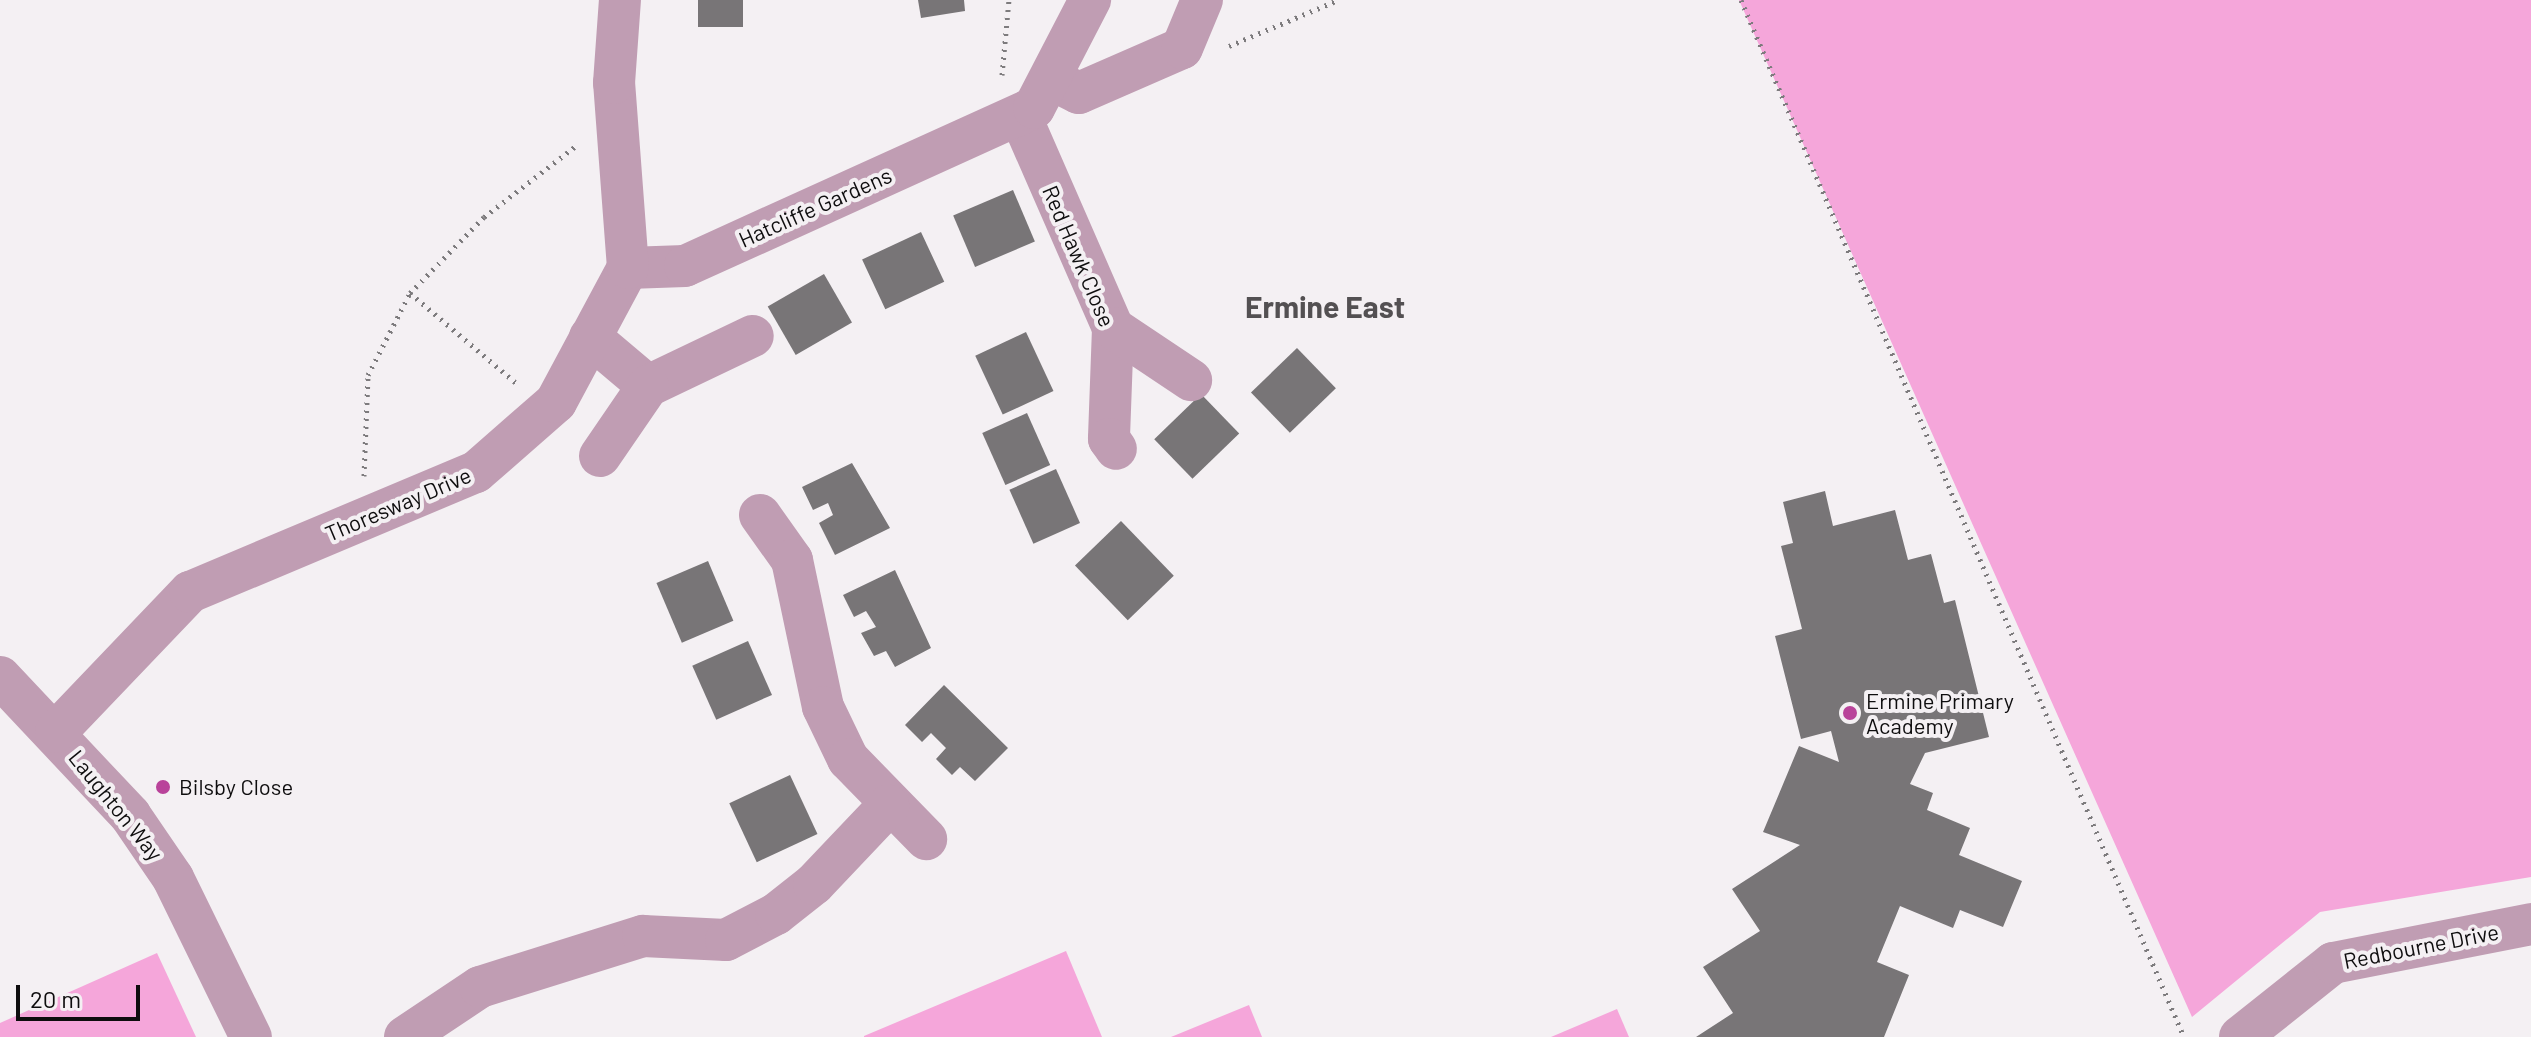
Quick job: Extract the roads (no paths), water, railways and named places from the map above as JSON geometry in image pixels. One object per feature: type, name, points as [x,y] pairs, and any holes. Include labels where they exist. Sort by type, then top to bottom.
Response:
[{"type":"street","points":[[620,0],[616,115],[628,268]]},
{"type":"street","name":"Hatcliffe Gardens","points":[[628,268],[685,266],[1034,108],[1090,0]]},
{"type":"street","points":[[1051,79],[1079,93],[1182,48],[1202,0]]},
{"type":"street","name":"Red Hawk Close","points":[[1009,120],[1113,328],[1109,439],[1116,449]]},
{"type":"street","name":"Thoresway Drive","points":[[56,732],[190,592],[476,472],[547,410],[628,268]]},
{"type":"street","points":[[1113,328],[1191,380]]},
{"type":"street","points":[[600,456],[648,386],[753,336]]},
{"type":"street","points":[[590,337],[648,386]]},
{"type":"street","points":[[760,515],[792,560],[823,707],[848,759],[888,806],[926,839]]},
{"type":"street","name":"Laughton Way","points":[[0,677],[56,732],[173,878],[251,1037]]},
{"type":"street","points":[[405,1037],[480,987],[643,936],[726,940],[776,914],[814,884],[888,806]]},
{"type":"street","name":"Redbourne Drive","points":[[2240,1037],[2333,963],[2531,924]]},
{"type":"place","name":"Ermine Primary Academy","points":[[1850,713]]},
{"type":"place","name":"Bilsby Close","points":[[163,787]]},
{"type":"district","name":"Ermine East","points":[[1325,306]]}]
